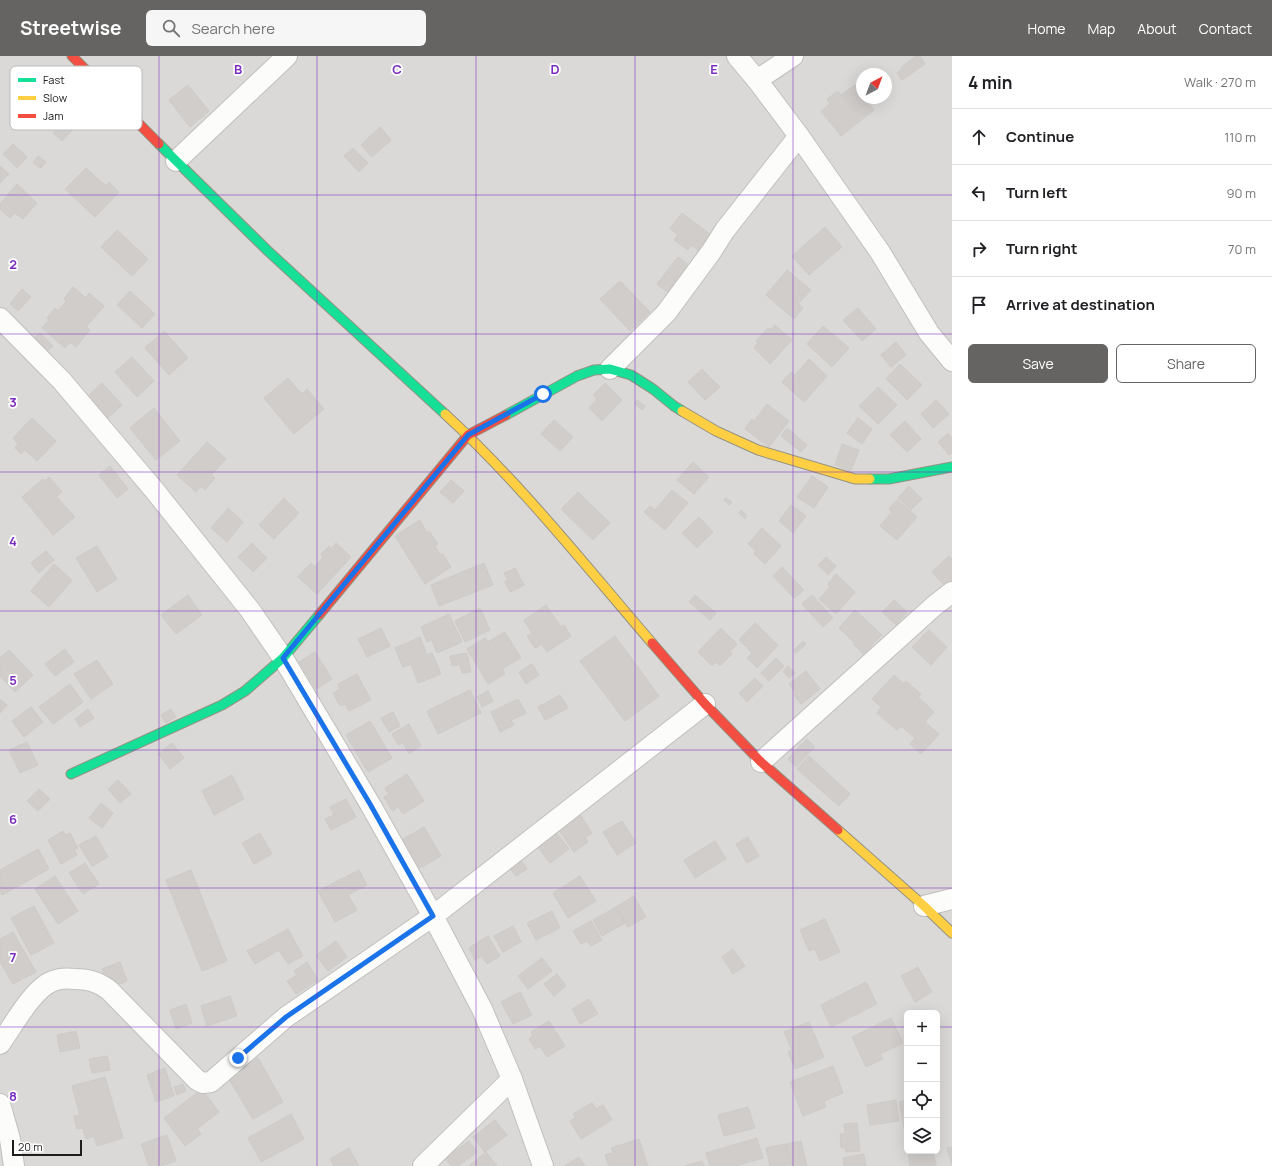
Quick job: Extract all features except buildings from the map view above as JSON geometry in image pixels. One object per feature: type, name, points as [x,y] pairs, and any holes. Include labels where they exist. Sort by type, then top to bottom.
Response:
[{"type":"street","points":[[72,56],[82,66]]},
{"type":"street","points":[[176,161],[287,56]]},
{"type":"street","points":[[737,56],[799,136],[880,252],[929,334],[952,361]]},
{"type":"street","points":[[757,80],[792,56]]},
{"type":"street","points":[[142,127],[324,303],[468,435],[526,496],[705,704],[761,762],[924,906],[952,933]]},
{"type":"street","points":[[610,369],[666,313],[711,252],[724,230],[799,136]]},
{"type":"street","points":[[0,318],[62,381],[155,491],[250,610],[283,658],[370,804],[433,916],[482,1009],[512,1079],[544,1166]]},
{"type":"street","points":[[71,774],[222,705],[244,691],[283,658],[468,435],[577,376],[594,370],[610,369],[631,375],[674,406],[716,431],[758,450],[855,478],[889,479],[952,467]]},
{"type":"street","points":[[761,762],[934,606],[952,592]]},
{"type":"street","points":[[0,1044],[34,995],[43,986],[53,980],[66,978],[89,979],[99,983],[109,990],[197,1080],[204,1083],[211,1082],[286,1017],[433,916],[705,704]]},
{"type":"street","points":[[924,906],[952,898]]},
{"type":"street","points":[[423,1166],[512,1079]]},
{"type":"street","points":[[0,1104],[10,1139],[14,1166]]},
{"type":"shaded area","points":[[0,56],[952,56],[952,1166],[0,1166]]},
{"type":"traffic: fast","points":[[159,144],[268,251],[445,414]]},
{"type":"traffic: fast","points":[[506,415],[577,376],[594,370],[610,369],[631,375],[653,389],[682,411]]},
{"type":"traffic: fast","points":[[870,479],[889,479],[952,467]]},
{"type":"traffic: fast","points":[[71,774],[222,705],[245,691],[283,658],[319,615]]},
{"type":"traffic: slow","points":[[682,411],[716,431],[758,450],[855,479],[870,479]]},
{"type":"traffic: slow","points":[[445,414],[500,468],[652,643]]},
{"type":"traffic: slow","points":[[838,830],[924,906],[952,933]]},
{"type":"traffic: jam","points":[[72,56],[82,66]]},
{"type":"traffic: jam","points":[[142,127],[159,144]]},
{"type":"traffic: jam","points":[[319,615],[468,435],[506,415]]},
{"type":"traffic: jam","points":[[652,643],[705,704],[761,762],[838,830]]},
{"type":"route","points":[[238,1058],[286,1017],[433,916],[370,804],[283,658],[468,435],[543,394]]}]
